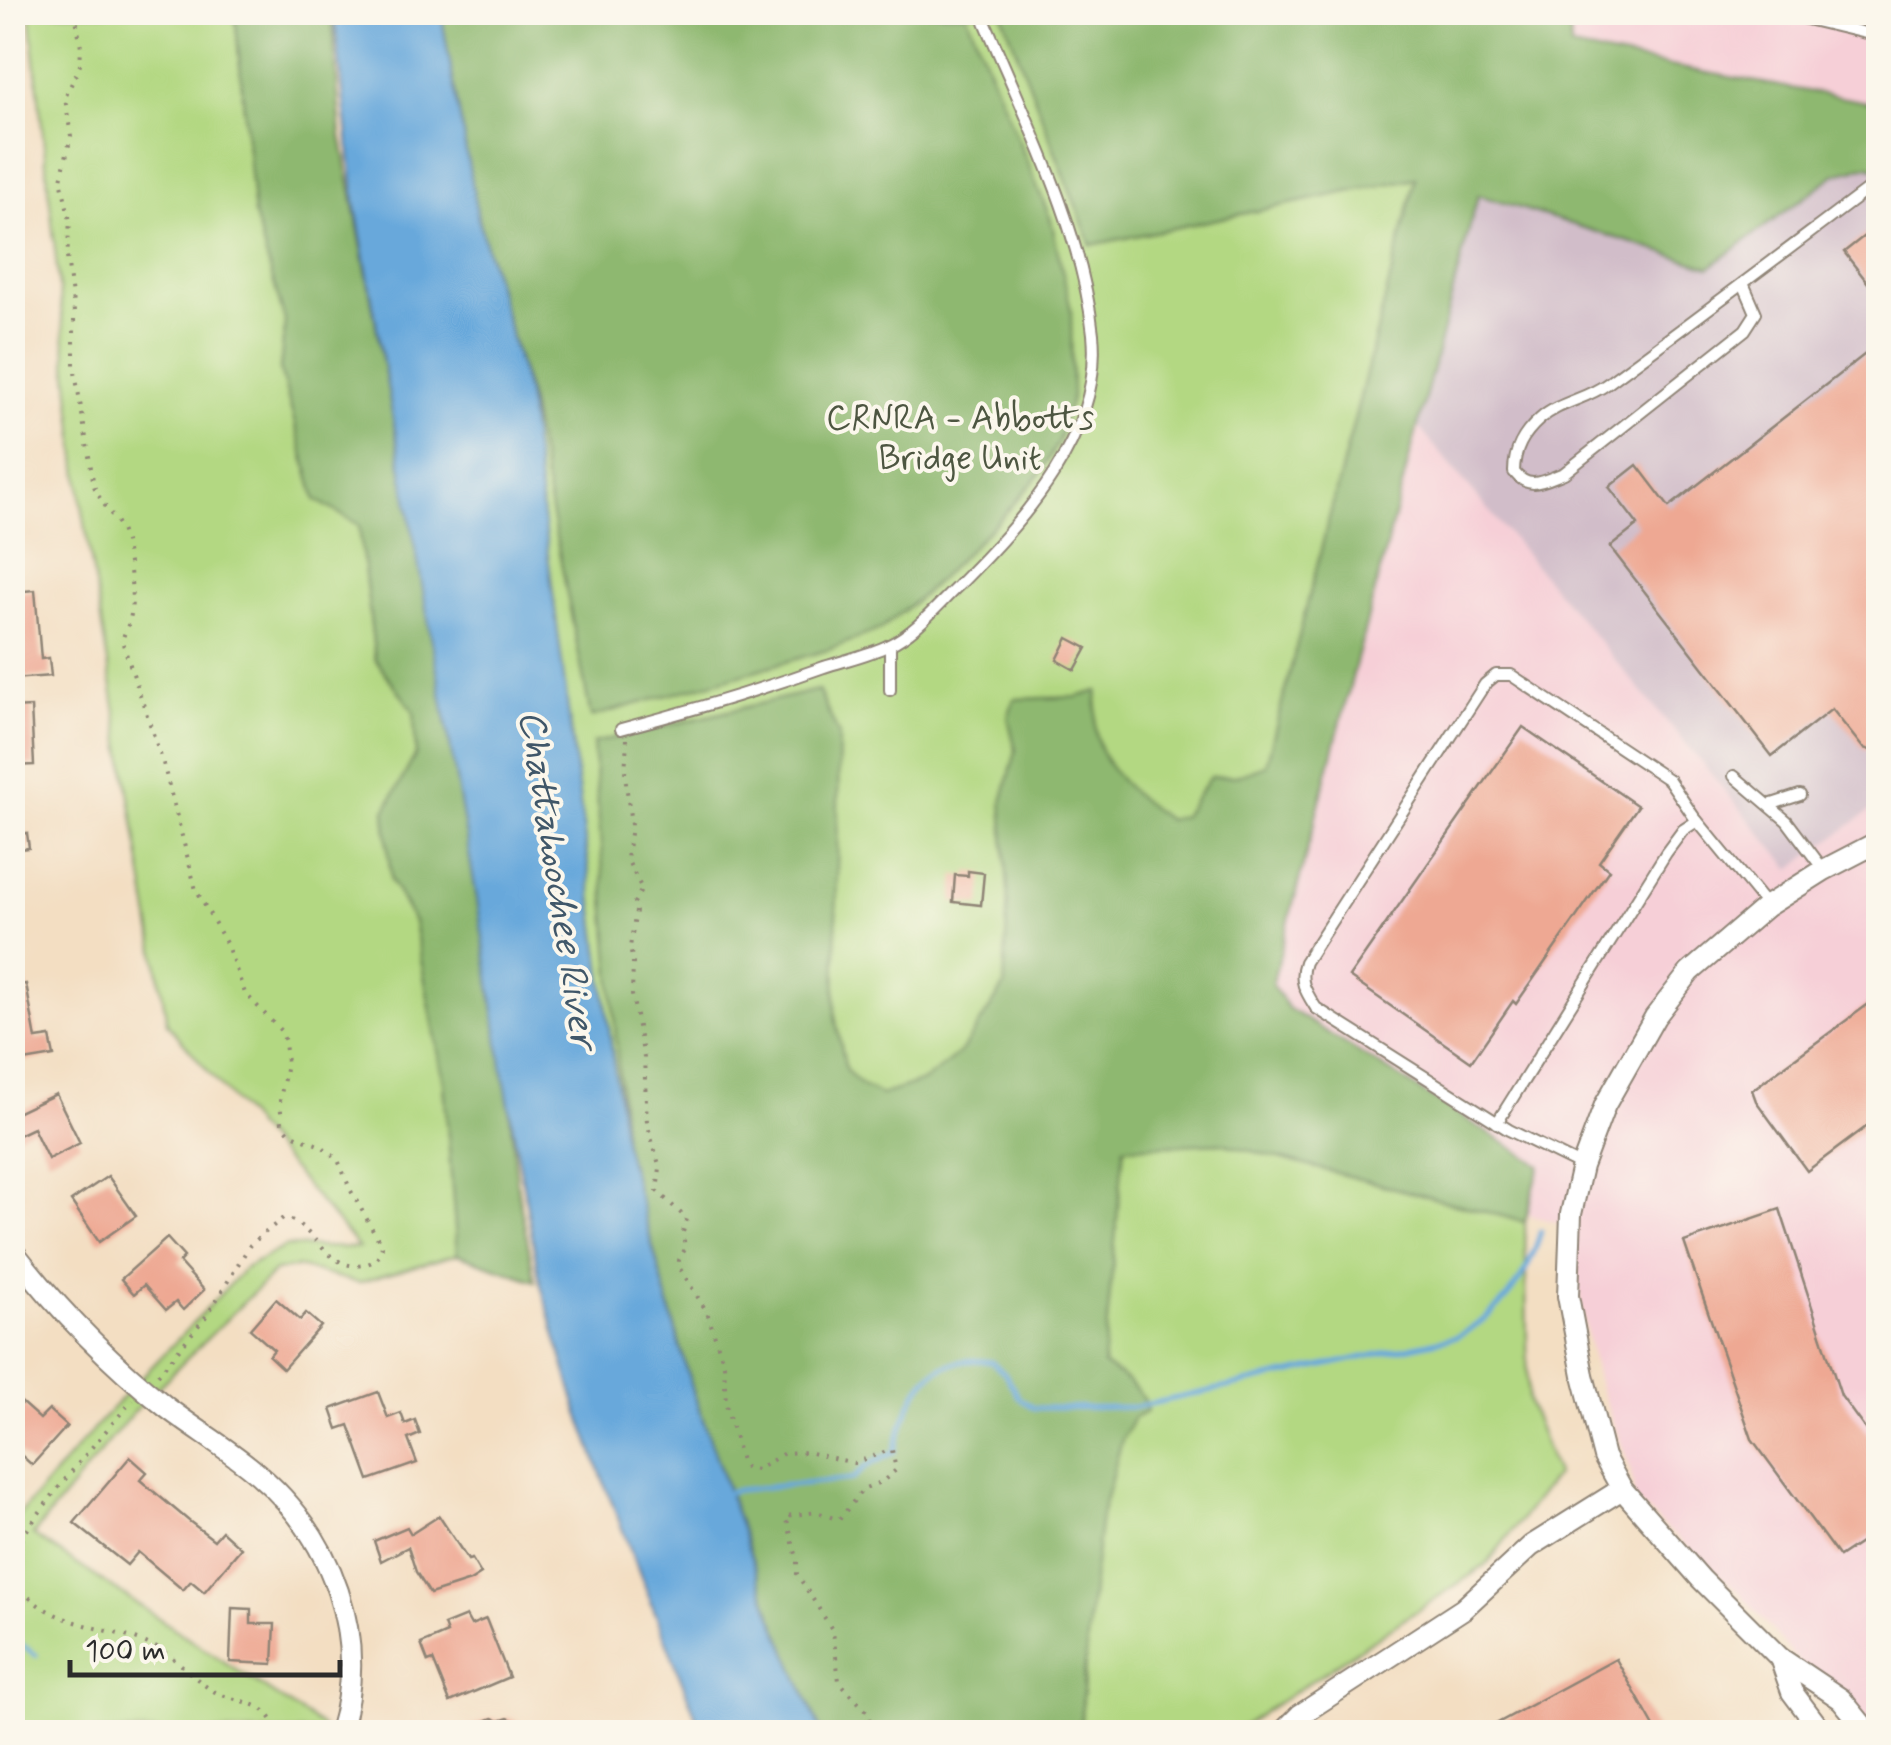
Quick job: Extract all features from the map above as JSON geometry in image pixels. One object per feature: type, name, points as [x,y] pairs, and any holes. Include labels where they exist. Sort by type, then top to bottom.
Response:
[{"type":"street","points":[[1868,1732],[1841,1699],[1780,1658],[1702,1579],[1622,1489],[1604,1457],[1568,1296],[1570,1214],[1582,1166],[1605,1105],[1654,1017],[1690,972],[1767,906],[1878,842]]},
{"type":"street","points":[[13,1250],[48,1296],[103,1352],[144,1388],[258,1473],[310,1532],[338,1583],[350,1634],[351,1686],[340,1732]]},
{"type":"street","points":[[1284,1732],[1300,1715],[1463,1609],[1531,1546],[1622,1489]]},
{"type":"street","points":[[1780,1658],[1792,1692],[1822,1732]]},
{"type":"lane","points":[[621,729],[720,704],[890,645],[940,604],[1043,494],[1073,436],[1090,388],[1094,337],[1081,268],[1040,152],[981,12]]},
{"type":"lane","points":[[1778,12],[1878,36]]},
{"type":"lane","points":[[1742,284],[1756,313],[1746,330],[1564,473],[1532,485],[1522,482],[1514,472],[1514,459],[1520,442],[1542,418],[1601,389],[1742,284],[1871,188],[1878,188]]},
{"type":"lane","points":[[890,645],[890,690]]},
{"type":"lane","points":[[1582,1166],[1497,1123],[1316,1008],[1304,990],[1300,974],[1485,684],[1496,676],[1511,675],[1669,780],[1767,906]]},
{"type":"lane","points":[[1734,776],[1787,820],[1824,870]]},
{"type":"lane","points":[[1769,806],[1800,795]]},
{"type":"lane","points":[[1497,1123],[1666,853],[1683,830],[1698,821]]},
{"type":"path","points":[[12,1558],[35,1521],[208,1314],[250,1245],[282,1218],[293,1220],[328,1253],[350,1265],[376,1259],[382,1246],[338,1160],[323,1147],[290,1133],[282,1122],[285,1042],[280,1031],[245,993],[226,943],[196,890],[163,763],[122,641],[131,613],[124,541],[120,527],[99,500],[94,486],[74,366],[74,312],[67,256],[70,221],[61,180],[70,136],[66,98],[80,65],[75,12]]},
{"type":"path","points":[[645,722],[627,737],[624,774],[631,825],[628,859],[642,889],[634,902],[630,947],[632,996],[644,1058],[647,1123],[660,1168],[658,1191],[686,1219],[686,1249],[679,1260],[680,1267],[701,1300],[724,1364],[729,1420],[745,1466],[757,1470],[784,1453],[799,1451],[854,1464],[894,1452],[896,1470],[883,1481],[863,1489],[839,1520],[817,1512],[786,1516],[797,1574],[832,1631],[839,1682],[867,1712],[874,1732]]},
{"type":"path","points":[[12,1571],[24,1593],[40,1608],[159,1649],[217,1692],[258,1705],[272,1718],[277,1732]]},
{"type":"shaded area","points":[[1568,13],[1878,13],[1878,109],[1570,46]]},
{"type":"shaded area","points":[[1509,30],[1878,109],[1878,805],[1791,869],[1399,404]]},
{"type":"shaded area","points":[[1399,404],[1791,868],[1878,805],[1878,1732],[1858,1732],[1740,1593],[1635,1501],[1630,1467],[1598,1383],[1569,1226],[1220,1130]]},
{"type":"green space","points":[[30,13],[235,13],[254,215],[286,321],[280,369],[316,500],[359,525],[375,659],[414,711],[416,754],[385,811],[391,880],[414,922],[444,1082],[457,1254],[358,1283],[299,1267],[275,1271],[134,1411],[33,1535],[323,1727],[320,1732],[13,1732],[12,1523],[106,1415],[245,1268],[286,1246],[359,1248],[167,1023],[82,505]]},
{"type":"green space","points":[[235,13],[332,13],[341,135],[392,412],[467,706],[518,1191],[535,1281],[457,1254],[444,1082],[414,922],[391,880],[385,811],[416,754],[414,712],[375,659],[359,525],[316,500],[280,369],[285,321],[254,215]]},
{"type":"green space","name":"CRNRA - Abbotts Bridge Unit","points":[[441,13],[1569,13],[1571,45],[1509,29],[1212,1143],[1525,1222],[1528,1400],[1556,1474],[1486,1565],[1234,1732],[1080,1732],[1090,1598],[821,1732],[772,1616],[691,1386],[624,1143],[527,393],[478,218]]},
{"type":"green space","points":[[441,13],[966,13],[1051,220],[1071,310],[1072,396],[1058,442],[1040,474],[926,592],[881,629],[828,650],[591,717],[528,393],[478,218]]},
{"type":"green space","points":[[1002,13],[1568,13],[1571,48],[1878,104],[1878,169],[1868,166],[1836,174],[1710,267],[1478,195],[1272,985],[1288,1008],[1540,1165],[1525,1222],[1221,1143],[1124,1147],[1103,1365],[1137,1390],[1147,1412],[1134,1418],[1122,1440],[1101,1516],[1080,1732],[821,1732],[772,1616],[691,1385],[624,1143],[593,743],[818,690],[839,735],[835,1016],[846,1070],[861,1085],[881,1095],[924,1081],[961,1052],[1004,987],[1008,891],[1002,802],[1016,751],[1008,717],[1014,699],[1076,697],[1098,691],[1096,731],[1105,758],[1134,793],[1168,820],[1183,816],[1210,777],[1235,776],[1266,765],[1416,178],[1091,245]]},
{"type":"water","name":"Chattahoochee River","points":[[334,13],[441,13],[478,218],[527,393],[624,1143],[691,1386],[772,1616],[821,1732],[702,1732],[577,1408],[540,1282],[355,202]]},
{"type":"building","points":[[1878,225],[1878,296],[1844,252]]},
{"type":"building","points":[[1878,344],[1878,744],[1870,750],[1863,748],[1832,709],[1772,756],[1610,547],[1638,525],[1609,487],[1637,465],[1669,507]]},
{"type":"building","points":[[35,590],[41,659],[49,658],[51,676],[12,679],[12,592]]},
{"type":"building","points":[[1068,638],[1087,648],[1075,670],[1057,660]]},
{"type":"building","points":[[31,707],[34,765],[12,766],[12,708]]},
{"type":"building","points":[[1523,727],[1638,806],[1599,862],[1609,870],[1471,1062],[1349,977]]},
{"type":"building","points":[[27,833],[29,848],[12,850],[12,835]]},
{"type":"building","points":[[968,871],[984,873],[981,905],[953,902],[955,875],[968,876]]},
{"type":"building","points":[[26,984],[36,1039],[50,1037],[54,1056],[12,1063],[12,986]]},
{"type":"building","points":[[1878,997],[1878,1118],[1807,1171],[1752,1090]]},
{"type":"building","points":[[56,1094],[80,1143],[48,1159],[33,1128],[12,1138],[12,1115]]},
{"type":"building","points":[[108,1176],[136,1216],[99,1242],[71,1201]]},
{"type":"building","points":[[1780,1209],[1841,1396],[1878,1447],[1878,1531],[1839,1557],[1752,1439],[1684,1242]]},
{"type":"building","points":[[167,1238],[184,1257],[179,1262],[204,1290],[183,1310],[176,1302],[166,1310],[144,1285],[134,1294],[121,1279]]},
{"type":"building","points":[[276,1299],[300,1320],[306,1313],[321,1326],[283,1369],[269,1356],[274,1350],[250,1329]]},
{"type":"building","points":[[378,1392],[388,1418],[401,1413],[405,1424],[415,1420],[420,1434],[408,1439],[417,1463],[369,1480],[349,1425],[338,1429],[331,1409]]},
{"type":"building","points":[[12,1394],[40,1419],[49,1410],[67,1426],[32,1465],[12,1447]]},
{"type":"building","points":[[130,1457],[147,1472],[140,1480],[189,1521],[214,1540],[222,1531],[241,1548],[204,1592],[191,1581],[183,1590],[138,1552],[127,1565],[74,1523]]},
{"type":"building","points":[[439,1516],[481,1574],[430,1594],[416,1572],[408,1547],[381,1561],[374,1541],[407,1527],[411,1534]]},
{"type":"building","points":[[232,1608],[251,1609],[251,1624],[275,1624],[273,1664],[230,1662]]},
{"type":"building","points":[[466,1616],[471,1625],[486,1619],[509,1677],[450,1702],[433,1660],[428,1662],[421,1644],[447,1633],[444,1625]]},
{"type":"building","points":[[1616,1659],[1657,1732],[1481,1732]]},
{"type":"building","points":[[492,1718],[508,1718],[542,1732],[458,1732]]},
{"type":"waterway","points":[[728,1493],[853,1479],[865,1467],[894,1452],[906,1414],[923,1383],[950,1364],[992,1362],[1005,1374],[1019,1398],[1034,1408],[1136,1407],[1456,1337],[1486,1317],[1510,1293],[1528,1265],[1541,1231]]},
{"type":"waterway","points":[[13,1639],[36,1655]]}]
